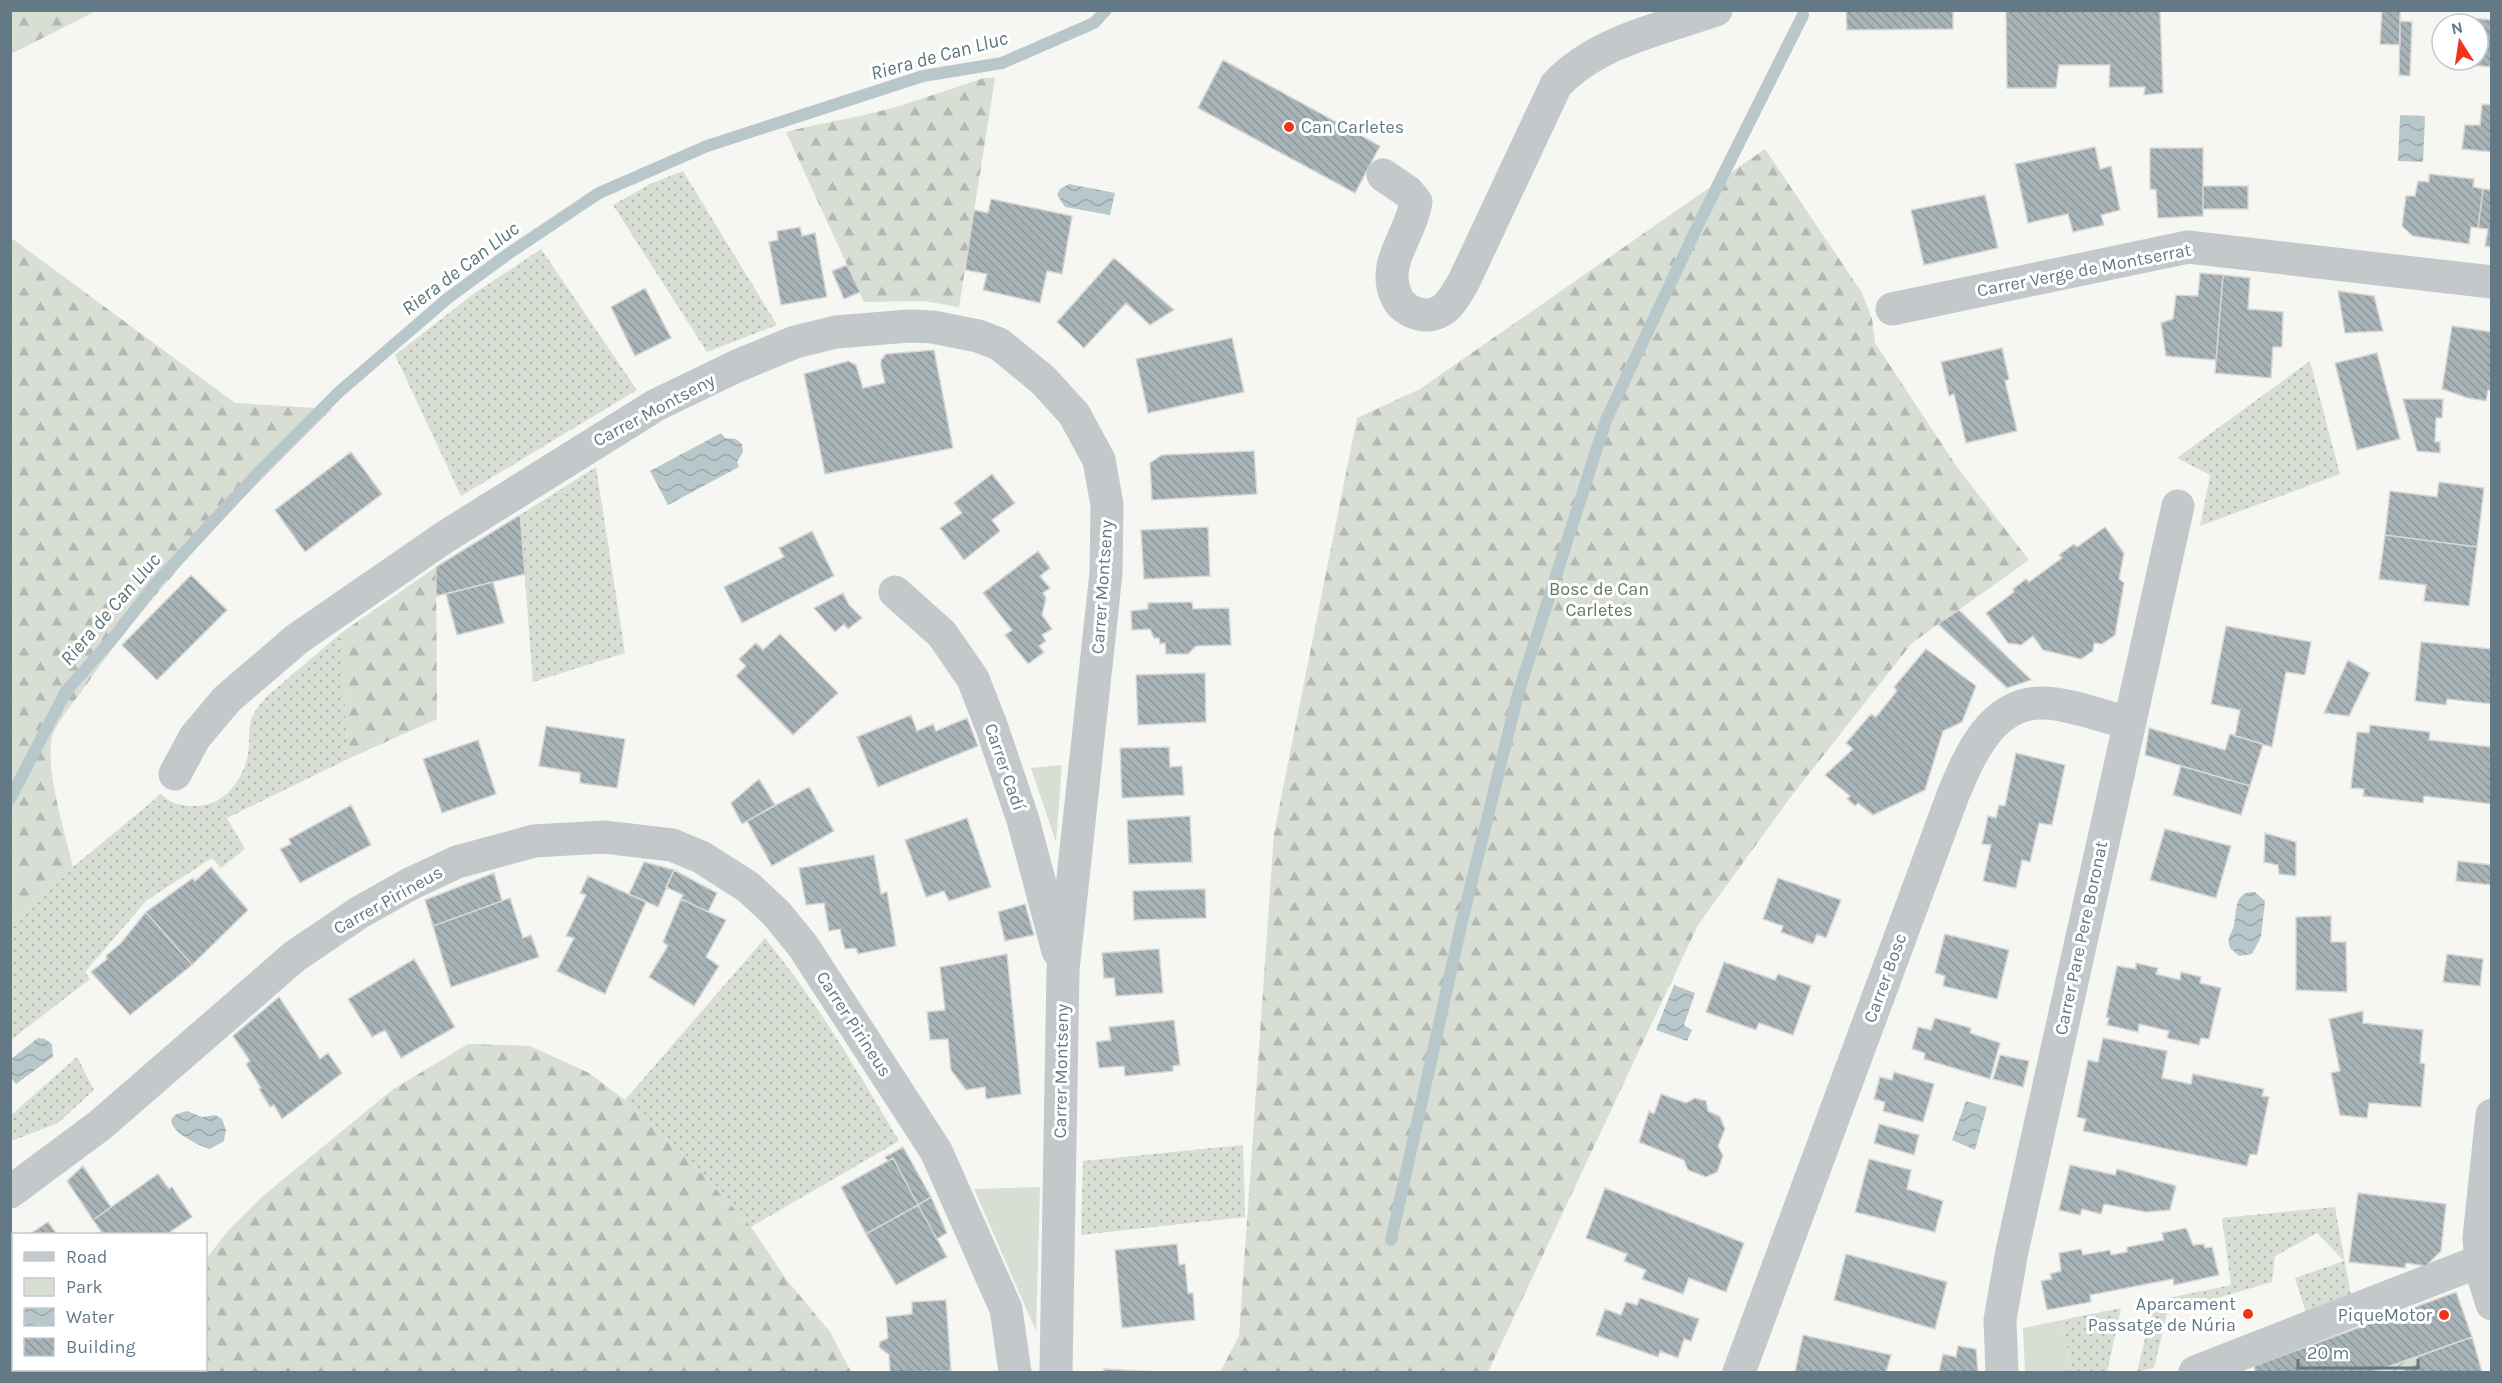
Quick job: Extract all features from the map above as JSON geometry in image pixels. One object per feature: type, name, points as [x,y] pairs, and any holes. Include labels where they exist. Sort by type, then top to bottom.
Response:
[{"type":"street","points":[[1383,175],[1408,192],[1416,201],[1414,216],[1393,262],[1391,273],[1393,289],[1400,303],[1409,310],[1422,315],[1435,315],[1448,307],[1464,281],[1556,85],[1571,69],[1601,52],[1640,35],[1716,10]]},
{"type":"street","name":"Carrer Verge de Montserrat","points":[[1892,309],[2188,247],[2492,282]]},
{"type":"street","name":"Carrer Montseny","points":[[175,774],[195,737],[227,699],[297,639],[445,537],[587,446],[657,405],[737,366],[795,342],[836,332],[909,326],[956,331],[999,344],[1043,380],[1074,414],[1099,460],[1107,505],[1106,573],[1063,970],[1056,1372]]},
{"type":"street","name":"Carrer Pare Pere Boronat","points":[[2002,1372],[2000,1320],[2012,1251],[2178,506]]},
{"type":"street","name":"Carrer Cadí","points":[[895,592],[942,634],[973,679],[1023,820],[1063,970]]},
{"type":"street","name":"Carrer Bosc","points":[[1739,1372],[1953,795],[1978,740],[2004,717],[2022,706],[2044,702],[2129,723]]},
{"type":"street","name":"Carrer Pirineus","points":[[10,1192],[99,1126],[295,956],[360,912],[410,884],[457,862],[534,841],[604,837],[672,845],[701,857],[748,887],[776,913],[803,946],[936,1151],[1006,1309],[1015,1372]]},
{"type":"street","points":[[2492,1115],[2483,1251],[2492,1304]]},
{"type":"street","points":[[2195,1372],[2483,1251]]},
{"type":"green space","points":[[11,10],[96,10],[96,11],[11,54]]},
{"type":"green space","points":[[984,78],[995,78],[959,307],[924,301],[864,302],[786,132],[885,110]]},
{"type":"green space","name":"Bosc de Can Carletes","points":[[1765,149],[1862,293],[1872,319],[1875,343],[1957,467],[2029,560],[1912,643],[1789,799],[1698,925],[1488,1372],[1220,1372],[1239,1336],[1274,833],[1357,418],[1420,389]]},
{"type":"green space","points":[[683,171],[777,325],[707,352],[613,205],[650,184]]},
{"type":"green space","points":[[10,237],[235,403],[332,409],[233,509],[171,578],[112,650],[60,722],[52,736],[50,755],[58,804],[73,867],[11,929]]},
{"type":"green space","points":[[541,249],[637,390],[461,496],[395,355],[472,295]]},
{"type":"green space","points":[[2310,361],[2340,474],[2200,526],[2210,475],[2177,458]]},
{"type":"green space","points":[[596,467],[625,653],[533,682],[520,515]]},
{"type":"green space","points":[[436,567],[437,719],[348,759],[341,633]]},
{"type":"green space","points":[[341,633],[348,759],[227,818],[245,849],[221,868],[212,858],[147,900],[85,972],[90,979],[11,1040],[11,929],[73,867],[161,794],[173,802],[190,806],[205,805],[223,797],[242,774],[248,755],[252,717],[256,709],[265,698]]},
{"type":"green space","points":[[1062,765],[1056,842],[1031,768]]},
{"type":"green space","points":[[765,938],[819,1012],[899,1141],[751,1227],[684,1155],[625,1100]]},
{"type":"green space","points":[[468,1044],[530,1046],[589,1073],[625,1100],[684,1155],[751,1227],[786,1279],[830,1332],[851,1372],[97,1372],[207,1371],[207,1258],[227,1232],[263,1196],[392,1090]]},
{"type":"green space","points":[[77,1057],[94,1090],[58,1123],[11,1141],[11,1115]]},
{"type":"green space","points":[[1243,1145],[1245,1217],[1081,1235],[1083,1161]]},
{"type":"green space","points":[[1040,1187],[1036,1331],[974,1189]]},
{"type":"green space","points":[[2335,1207],[2351,1296],[2306,1313],[2295,1278],[2344,1261],[2317,1233],[2275,1256],[2272,1282],[2167,1313],[2154,1368],[2137,1372],[2154,1301],[2231,1285],[2222,1218]]},
{"type":"green space","points":[[2121,1308],[2107,1372],[2064,1372],[2071,1368],[2062,1320]]},
{"type":"green space","points":[[2062,1320],[2071,1368],[2064,1372],[2025,1372],[2023,1328]]},
{"type":"green space","points":[[2417,1357],[2418,1363],[2405,1369],[2405,1372],[2373,1372]]},
{"type":"water","points":[[2400,115],[2425,116],[2423,162],[2398,161]]},
{"type":"water","points":[[1069,184],[1115,193],[1110,215],[1065,207],[1057,195],[1060,189]]},
{"type":"water","points":[[721,433],[725,438],[736,439],[742,444],[743,452],[737,462],[739,467],[668,505],[650,471]]},
{"type":"water","points":[[2255,892],[2265,901],[2261,937],[2252,954],[2239,956],[2230,948],[2229,941],[2236,908],[2243,895]]},
{"type":"water","points":[[1674,985],[1695,993],[1684,1025],[1692,1030],[1687,1041],[1656,1030]]},
{"type":"water","points":[[38,1038],[45,1039],[52,1044],[53,1057],[16,1084],[11,1078],[11,1059]]},
{"type":"water","points":[[1966,1101],[1987,1107],[1975,1150],[1952,1140]]},
{"type":"water","points":[[187,1111],[202,1117],[215,1115],[222,1119],[226,1130],[224,1141],[210,1149],[178,1132],[172,1120],[176,1115]]},
{"type":"building","points":[[1846,10],[1953,10],[1953,29],[1847,30]]},
{"type":"building","points":[[2006,10],[2160,10],[2163,93],[2144,95],[2145,87],[2109,87],[2110,65],[2059,65],[2056,88],[2007,88]]},
{"type":"building","points":[[2382,10],[2400,10],[2400,45],[2380,44]]},
{"type":"building","points":[[2490,20],[2492,20],[2492,67],[2490,67]]},
{"type":"building","points":[[2400,21],[2412,22],[2410,76],[2399,75]]},
{"type":"building","name":"Can Carletes","points":[[1223,60],[1380,146],[1355,193],[1198,108]]},
{"type":"building","points":[[2482,104],[2492,105],[2492,152],[2462,149],[2465,125],[2480,125]]},
{"type":"building","points":[[2095,147],[2100,169],[2111,166],[2120,210],[2101,215],[2104,225],[2073,232],[2068,214],[2028,223],[2015,164]]},
{"type":"building","points":[[2150,148],[2203,148],[2203,216],[2158,218],[2156,190],[2150,189]]},
{"type":"building","points":[[2429,174],[2474,179],[2473,187],[2483,189],[2478,228],[2471,227],[2469,244],[2413,236],[2402,226],[2406,196],[2415,196],[2418,181],[2429,182]]},
{"type":"building","points":[[2203,186],[2248,186],[2248,209],[2203,209]]},
{"type":"building","points":[[2483,189],[2492,190],[2492,247],[2485,246],[2488,229],[2478,228]]},
{"type":"building","points":[[1985,195],[1998,248],[1924,265],[1911,210]]},
{"type":"building","points":[[991,199],[1072,216],[1062,274],[1047,271],[1040,303],[983,290],[987,274],[965,270],[974,210],[988,213]]},
{"type":"building","points":[[800,227],[802,236],[815,233],[827,297],[781,305],[769,242],[778,240],[777,231]]},
{"type":"building","points":[[1114,258],[1174,310],[1150,325],[1126,303],[1084,348],[1057,322]]},
{"type":"building","points":[[847,265],[860,292],[844,299],[832,271]]},
{"type":"building","points":[[2200,273],[2223,275],[2216,360],[2166,356],[2161,323],[2173,319],[2176,295],[2198,296]]},
{"type":"building","points":[[2223,275],[2250,278],[2248,309],[2283,312],[2282,347],[2273,347],[2271,378],[2215,373]]},
{"type":"building","points":[[645,288],[671,338],[635,356],[611,307]]},
{"type":"building","points":[[2338,291],[2374,296],[2383,331],[2345,333]]},
{"type":"building","points":[[2452,326],[2492,332],[2492,391],[2488,390],[2486,401],[2468,398],[2442,389]]},
{"type":"building","points":[[1232,338],[1244,392],[1148,413],[1136,359]]},
{"type":"building","points":[[2002,348],[2009,379],[2005,381],[2017,431],[1966,443],[1954,394],[1949,396],[1941,362]]},
{"type":"building","points":[[934,350],[953,448],[825,474],[804,374],[848,361],[856,365],[863,388],[885,383],[881,360],[886,354]]},
{"type":"building","points":[[2377,353],[2400,439],[2357,450],[2335,363]]},
{"type":"building","points":[[2403,399],[2443,399],[2442,418],[2436,418],[2435,442],[2440,442],[2440,453],[2417,451]]},
{"type":"building","points":[[1254,451],[1257,494],[1152,500],[1150,463],[1162,455]]},
{"type":"building","points":[[351,452],[382,494],[305,552],[275,510]]},
{"type":"building","points":[[992,474],[1015,503],[992,520],[1000,531],[964,560],[940,528],[962,513],[954,503]]},
{"type":"building","points":[[2439,482],[2484,488],[2477,547],[2385,535],[2390,491],[2437,497]]},
{"type":"building","points":[[520,515],[525,574],[436,596],[436,567]]},
{"type":"building","points":[[1208,527],[1210,576],[1144,579],[1141,530]]},
{"type":"building","points":[[2105,527],[2124,553],[2119,579],[2124,583],[2115,635],[2102,644],[2094,643],[2093,651],[2081,659],[2043,650],[2033,636],[2021,645],[2008,643],[1986,613],[2014,592],[2013,589],[2026,579],[2029,582],[2062,558],[2059,555],[2074,544],[2077,547]]},
{"type":"building","points":[[812,531],[834,576],[742,623],[724,587],[784,557],[779,548]]},
{"type":"building","points":[[2385,535],[2477,547],[2469,606],[2424,601],[2426,585],[2379,579]]},
{"type":"building","points":[[1038,551],[1050,568],[1040,576],[1050,588],[1043,593],[1046,598],[1042,615],[1052,629],[1042,635],[1046,641],[1039,646],[1044,652],[1028,664],[1005,635],[1012,630],[983,593]]},
{"type":"building","points":[[191,575],[227,610],[157,680],[122,645]]},
{"type":"building","points":[[493,582],[504,623],[457,635],[446,594]]},
{"type":"building","points":[[843,593],[849,605],[862,618],[848,629],[844,624],[835,632],[814,608]]},
{"type":"building","points":[[1192,602],[1193,609],[1229,608],[1231,645],[1196,646],[1188,654],[1166,654],[1165,643],[1160,644],[1159,638],[1154,638],[1150,629],[1132,630],[1131,611],[1148,609],[1148,603]]},
{"type":"building","points":[[1959,610],[2031,680],[2007,688],[1938,624]]},
{"type":"building","points":[[2226,626],[2311,642],[2305,675],[2286,672],[2272,747],[2235,736],[2240,710],[2211,704]]},
{"type":"building","points":[[780,634],[838,693],[793,735],[736,676],[746,666],[739,659],[756,643],[763,650]]},
{"type":"building","points":[[2421,642],[2492,649],[2492,704],[2447,699],[2446,705],[2415,701]]},
{"type":"building","points":[[1926,649],[1976,686],[1962,722],[1943,731],[1925,790],[1873,815],[1858,803],[1855,806],[1847,799],[1850,796],[1825,775],[1853,749],[1846,743],[1871,714],[1876,717],[1897,691],[1894,687]]},
{"type":"building","points":[[2348,660],[2370,673],[2349,716],[2324,713]]},
{"type":"building","points":[[1205,673],[1206,722],[1138,725],[1136,675]]},
{"type":"building","points":[[911,715],[917,731],[933,724],[936,731],[967,718],[978,746],[878,787],[857,737]]},
{"type":"building","points":[[2370,725],[2430,732],[2429,740],[2492,747],[2492,804],[2424,796],[2423,803],[2363,796],[2364,789],[2351,788],[2357,732],[2369,733]]},
{"type":"building","points":[[546,726],[625,739],[617,788],[580,783],[580,773],[539,766]]},
{"type":"building","points":[[2149,728],[2225,750],[2230,734],[2263,744],[2250,786],[2145,755]]},
{"type":"building","points":[[478,740],[496,794],[442,813],[423,759]]},
{"type":"building","points":[[1169,747],[1170,767],[1182,766],[1184,795],[1122,798],[1120,748]]},
{"type":"building","points":[[2016,753],[2065,765],[2052,825],[2039,823],[2030,862],[2022,860],[2016,888],[1983,881],[1991,845],[1982,844],[1988,816],[1996,818],[1999,805],[2005,806]]},
{"type":"building","points":[[2181,766],[2250,786],[2241,815],[2173,795]]},
{"type":"building","points":[[759,779],[775,805],[742,824],[731,803]]},
{"type":"building","points":[[809,787],[834,831],[772,866],[747,821]]},
{"type":"building","points":[[351,805],[371,845],[300,883],[280,849],[291,844],[289,839]]},
{"type":"building","points":[[1190,816],[1192,862],[1129,864],[1127,820]]},
{"type":"building","points":[[967,818],[991,887],[949,901],[944,891],[926,897],[905,840]]},
{"type":"building","points":[[2165,829],[2231,846],[2216,898],[2150,880]]},
{"type":"building","points":[[2265,833],[2296,842],[2296,876],[2279,874],[2278,865],[2264,862]]},
{"type":"building","points":[[874,855],[881,894],[887,892],[896,946],[858,954],[856,948],[845,949],[840,929],[829,931],[824,903],[806,905],[799,868]]},
{"type":"building","points":[[2458,861],[2492,865],[2492,885],[2456,881]]},
{"type":"building","points":[[644,862],[674,870],[658,907],[629,894]]},
{"type":"building","points":[[211,867],[248,910],[192,965],[146,912],[193,878],[195,881]]},
{"type":"building","points":[[674,870],[717,893],[708,912],[681,899],[683,895],[666,887]]},
{"type":"building","points":[[494,873],[502,901],[433,926],[425,900]]},
{"type":"building","points":[[588,876],[646,902],[605,994],[557,971],[574,938],[566,936],[586,895],[580,893]]},
{"type":"building","points":[[1778,878],[1841,900],[1826,938],[1817,934],[1813,944],[1781,932],[1783,926],[1763,919]]},
{"type":"building","points":[[1205,889],[1206,918],[1134,920],[1133,891]]},
{"type":"building","points":[[510,898],[523,938],[531,935],[539,957],[451,987],[433,926]]},
{"type":"building","points":[[681,899],[726,920],[706,957],[719,966],[694,1006],[649,977],[668,946],[663,942]]},
{"type":"building","points":[[1025,904],[1034,935],[1005,941],[998,912]]},
{"type":"building","points":[[146,912],[192,965],[130,1015],[91,972],[107,959],[106,956],[121,943]]},
{"type":"building","points":[[2331,916],[2331,942],[2346,942],[2347,992],[2296,990],[2296,917]]},
{"type":"building","points":[[1945,934],[2009,950],[1997,999],[1943,986],[1945,976],[1935,973]]},
{"type":"building","points":[[1159,949],[1163,993],[1116,996],[1114,978],[1104,978],[1102,953]]},
{"type":"building","points":[[1007,954],[1021,1094],[986,1099],[985,1087],[966,1090],[951,1070],[948,1039],[930,1040],[927,1012],[945,1010],[940,967]]},
{"type":"building","points":[[2447,954],[2483,959],[2480,986],[2443,982]]},
{"type":"building","points":[[414,959],[455,1027],[401,1058],[385,1030],[372,1037],[348,999]]},
{"type":"building","points":[[1724,962],[1775,980],[1778,974],[1811,986],[1793,1035],[1759,1023],[1756,1030],[1706,1012]]},
{"type":"building","points":[[2136,963],[2158,968],[2156,974],[2180,980],[2181,972],[2201,977],[2200,983],[2221,988],[2209,1039],[2201,1038],[2199,1045],[2167,1038],[2169,1031],[2139,1024],[2138,1032],[2107,1025],[2109,1018],[2106,1017],[2117,966],[2136,969]]},
{"type":"building","points":[[279,997],[320,1059],[328,1053],[342,1073],[282,1119],[274,1105],[270,1107],[259,1089],[261,1088],[246,1064],[250,1061],[233,1036]]},
{"type":"building","points":[[2363,1011],[2363,1023],[2423,1030],[2420,1063],[2425,1064],[2421,1107],[2369,1103],[2367,1118],[2340,1115],[2331,1073],[2340,1071],[2329,1019]]},
{"type":"building","points":[[1935,1018],[1971,1028],[1970,1033],[2000,1043],[1990,1079],[1924,1059],[1925,1053],[1912,1049],[1918,1027],[1931,1030]]},
{"type":"building","points":[[1174,1020],[1180,1065],[1173,1066],[1173,1071],[1125,1076],[1124,1066],[1099,1068],[1096,1042],[1111,1040],[1109,1027]]},
{"type":"building","points":[[2103,1038],[2167,1051],[2162,1078],[2191,1084],[2193,1074],[2264,1089],[2262,1096],[2269,1097],[2257,1155],[2250,1154],[2247,1166],[2083,1131],[2086,1119],[2077,1117],[2088,1060],[2098,1062]]},
{"type":"building","points":[[2000,1055],[2029,1061],[2023,1087],[1993,1079]]},
{"type":"building","points":[[1894,1072],[1934,1084],[1923,1122],[1883,1111],[1885,1102],[1874,1099],[1880,1077],[1892,1080]]},
{"type":"building","points":[[1661,1094],[1686,1103],[1695,1098],[1706,1101],[1708,1111],[1720,1117],[1725,1129],[1718,1146],[1723,1156],[1717,1172],[1706,1177],[1688,1170],[1684,1160],[1639,1142],[1649,1111],[1654,1114]]},
{"type":"building","points":[[1879,1124],[1919,1135],[1914,1155],[1874,1143]]},
{"type":"building","points":[[903,1147],[931,1197],[918,1205],[893,1158],[888,1161],[885,1157]]},
{"type":"building","points":[[893,1158],[918,1205],[866,1234],[841,1187]]},
{"type":"building","points":[[1869,1159],[1911,1170],[1907,1189],[1943,1201],[1935,1232],[1855,1212]]},
{"type":"building","points":[[2070,1165],[2115,1175],[2117,1169],[2176,1186],[2170,1210],[2146,1212],[2104,1204],[2101,1214],[2082,1209],[2080,1215],[2059,1210]]},
{"type":"building","points":[[83,1166],[111,1207],[93,1220],[67,1181]]},
{"type":"building","points":[[158,1174],[169,1189],[172,1187],[192,1217],[168,1233],[102,1233],[93,1220]]},
{"type":"building","points":[[1605,1188],[1744,1243],[1726,1292],[1689,1278],[1683,1294],[1642,1279],[1646,1270],[1624,1261],[1627,1254],[1586,1238]]},
{"type":"building","points":[[2358,1193],[2446,1204],[2441,1251],[2426,1266],[2406,1263],[2405,1268],[2349,1262]]},
{"type":"building","points":[[931,1197],[947,1233],[937,1239],[918,1205]]},
{"type":"building","points":[[918,1205],[947,1257],[896,1285],[866,1234]]},
{"type":"building","points":[[48,1222],[56,1233],[32,1233]]},
{"type":"building","points":[[2186,1228],[2193,1245],[2204,1244],[2205,1248],[2212,1247],[2219,1275],[2174,1285],[2173,1279],[2090,1295],[2091,1302],[2047,1310],[2041,1281],[2052,1279],[2050,1274],[2061,1271],[2059,1253],[2081,1249],[2083,1255],[2110,1250],[2111,1255],[2127,1252],[2127,1247],[2164,1240],[2162,1233]]},
{"type":"building","points":[[1177,1244],[1179,1265],[1185,1264],[1188,1293],[1193,1293],[1195,1320],[1122,1328],[1115,1250]]},
{"type":"building","points":[[12,1247],[12,1317],[10,1315],[10,1248]]},
{"type":"building","points":[[1846,1254],[1947,1282],[1935,1329],[1834,1300]]},
{"type":"building","points":[[2456,1292],[2472,1337],[2373,1372],[2255,1372],[2254,1366]]},
{"type":"building","points":[[1640,1298],[1699,1319],[1691,1341],[1684,1339],[1678,1358],[1660,1351],[1658,1357],[1596,1335],[1605,1309],[1621,1315],[1626,1302],[1637,1305]]},
{"type":"building","points":[[946,1300],[951,1371],[890,1372],[889,1355],[879,1347],[880,1342],[888,1338],[886,1317],[912,1314],[912,1302]]},
{"type":"building","points":[[1803,1335],[1891,1355],[1886,1372],[1795,1372]]},
{"type":"building","points":[[2472,1337],[2482,1372],[2405,1372],[2404,1369],[2418,1363],[2417,1357]]},
{"type":"building","points":[[1958,1346],[1976,1349],[1978,1372],[1939,1372],[1943,1354],[1956,1357]]},
{"type":"building","points":[[1104,1369],[1157,1372],[1104,1372]]},
{"type":"waterway","name":"Riera de Can Lluc","points":[[10,799],[66,691],[114,637],[157,582],[258,473],[339,392],[448,298],[508,254],[599,193],[707,146],[923,76],[1002,63],[1094,23],[1106,10]]},
{"type":"waterway","points":[[1391,1240],[1463,917],[1518,694],[1606,420],[1699,223],[1803,15]]},
{"type":"place","name":"Can Carletes","points":[[1289,127]]},
{"type":"place","name":"Aparcament Passatge de Núria","points":[[2248,1314]]},
{"type":"place","name":"PiqueMotor","points":[[2444,1315]]}]
